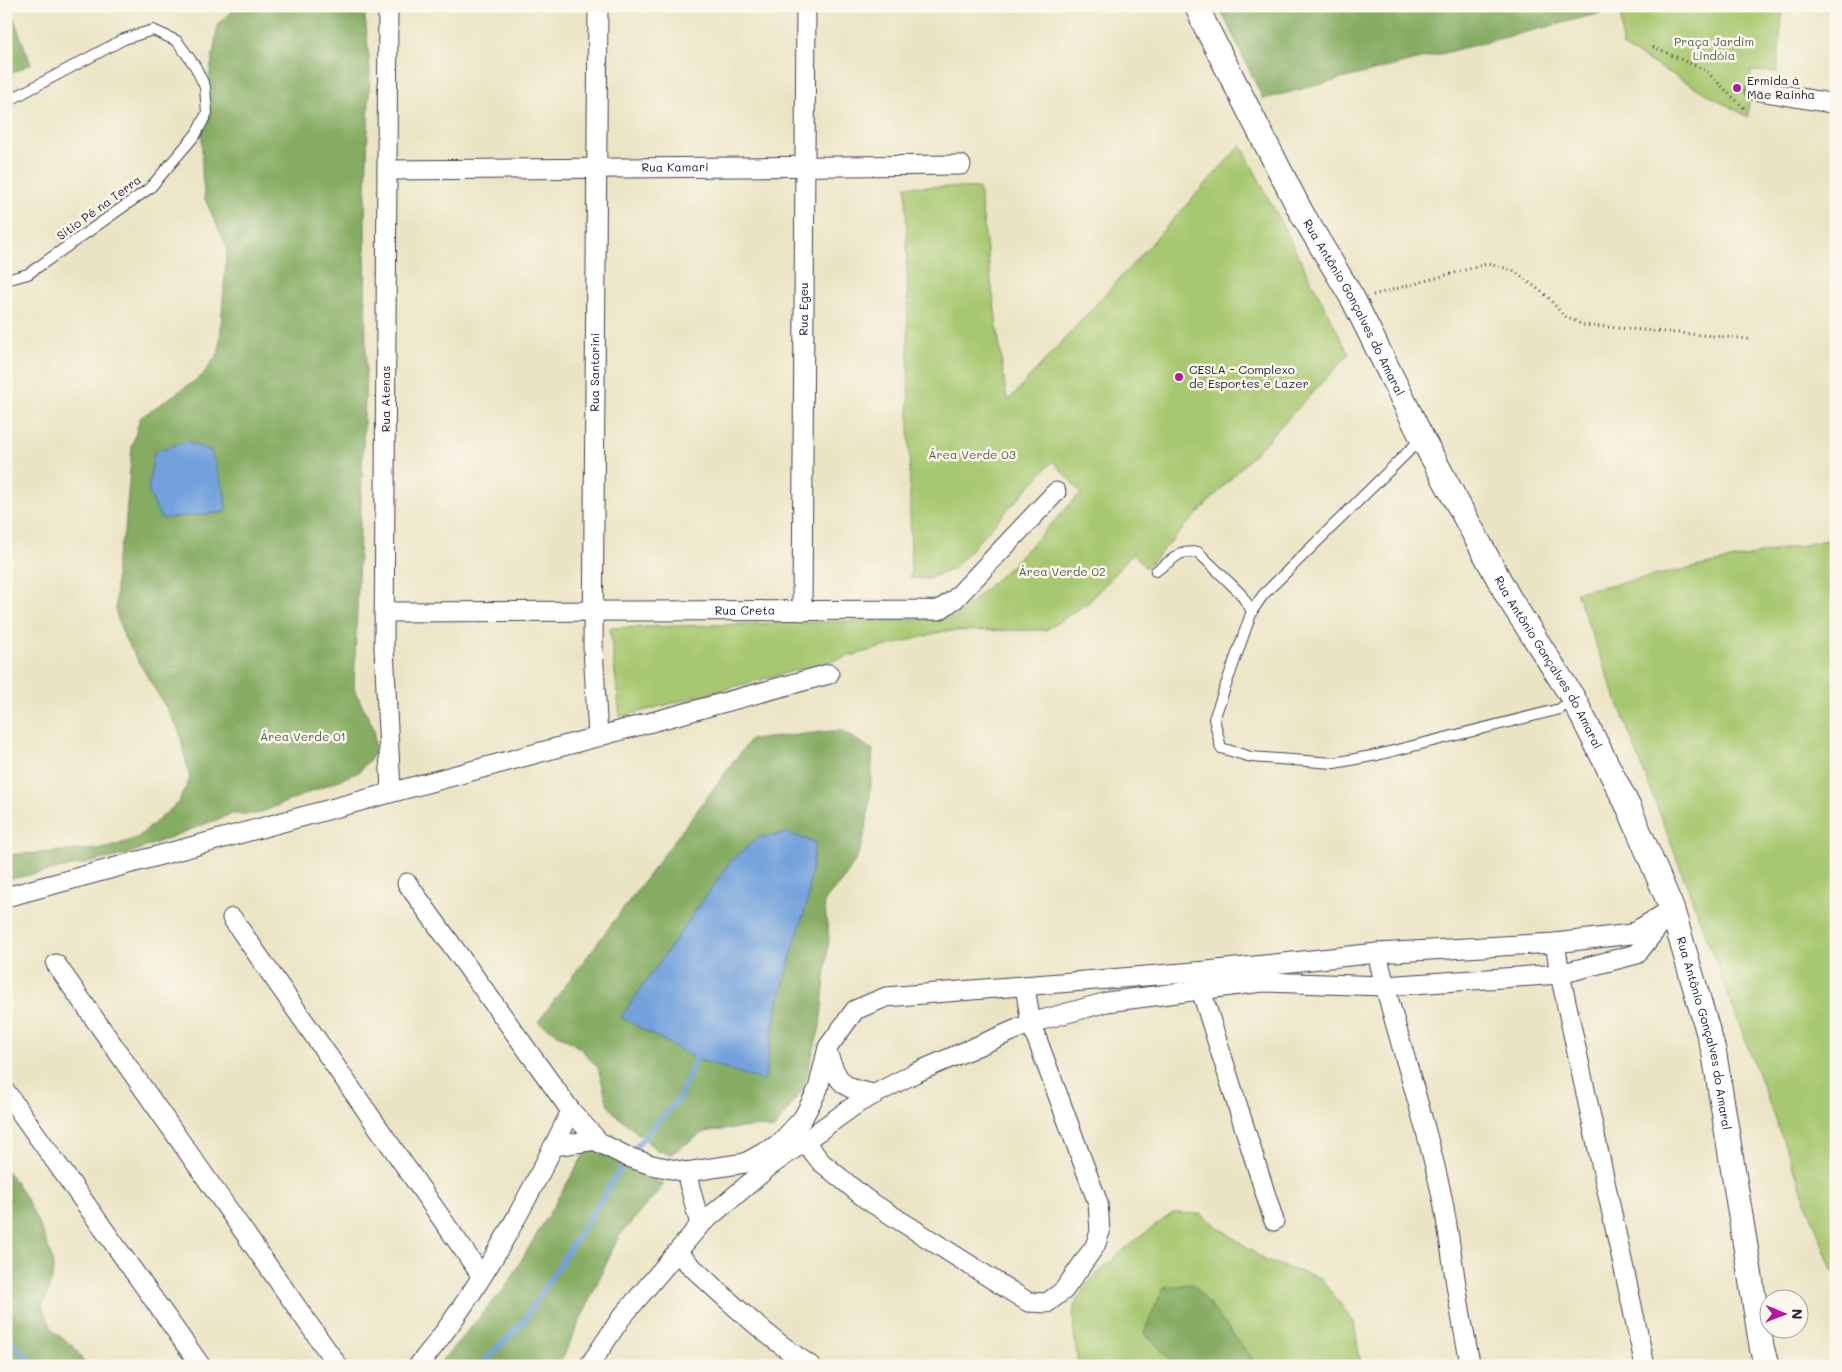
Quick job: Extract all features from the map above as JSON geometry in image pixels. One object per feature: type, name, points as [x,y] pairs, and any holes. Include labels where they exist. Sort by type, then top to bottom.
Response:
[{"type":"street","name":"Rua Atenas","points":[[388,6],[384,648],[391,791]]},
{"type":"street","name":"Rua Santorini","points":[[598,6],[593,611],[598,737]]},
{"type":"street","name":"Rua Egeu","points":[[802,611],[806,6]]},
{"type":"street","name":"Rua Antônio Gonçalves do Amaral","points":[[1197,6],[1204,25],[1301,212],[1352,299],[1422,438],[1509,598],[1573,698],[1629,808],[1672,909],[1714,1052],[1762,1349],[1767,1366]]},
{"type":"street","points":[[1754,90],[1836,104]]},
{"type":"street","name":"Rua Kamari","points":[[387,170],[961,165]]},
{"type":"street","name":"Rua Creta","points":[[384,612],[939,610],[955,599],[1056,492]]},
{"type":"street","points":[[6,897],[391,791],[829,674]]},
{"type":"street","points":[[407,883],[571,1111],[597,1140],[628,1157],[652,1165],[686,1172],[745,1164],[779,1144],[803,1118],[818,1089],[827,1051],[855,1010],[886,997],[1206,971],[1377,953],[1555,943],[1631,934],[1672,909]]},
{"type":"street","points":[[589,1366],[622,1318],[700,1225],[770,1166],[858,1103],[915,1073],[1031,1023],[1107,1002],[1262,982],[1384,986],[1560,974],[1637,954],[1672,909]]},
{"type":"street","points":[[232,918],[481,1275]]},
{"type":"street","points":[[1555,943],[1560,974],[1645,1366]]},
{"type":"street","points":[[1377,953],[1384,986],[1421,1106],[1443,1202],[1461,1324],[1471,1366]]},
{"type":"street","points":[[56,964],[338,1366]]},
{"type":"street","points":[[804,1141],[821,1162],[866,1199],[1028,1302],[1047,1303],[1064,1290],[1095,1246],[1100,1232],[1098,1203],[1031,1023],[1025,987]]},
{"type":"street","points":[[1201,990],[1274,1221]]},
{"type":"street","points":[[827,1051],[835,1074],[843,1085],[854,1091],[875,1094]]},
{"type":"street","points":[[6,1092],[201,1366]]},
{"type":"street","points":[[418,1366],[436,1345],[531,1192],[571,1111]]},
{"type":"street","points":[[554,1146],[597,1140]]},
{"type":"street","points":[[686,1172],[700,1225]]},
{"type":"street","points":[[677,1253],[726,1298],[796,1356],[811,1366]]},
{"type":"lane","name":"Sítio Pé na Terra","points":[[6,102],[124,39],[153,30],[177,41],[195,66],[205,87],[207,113],[196,134],[150,188],[28,274],[6,280]]},
{"type":"lane","points":[[1422,438],[1263,595],[1252,611],[1214,719],[1221,748],[1251,757],[1343,762],[1560,709],[1573,698]]},
{"type":"lane","points":[[1156,571],[1181,553],[1198,552],[1240,593],[1252,611]]},
{"type":"path","points":[[1654,47],[1705,70],[1744,108],[1751,108],[1754,90]]},
{"type":"path","points":[[1352,299],[1487,264],[1513,270],[1546,296],[1563,315],[1582,325],[1749,339]]},
{"type":"green space","points":[[6,6],[9,6],[31,64],[6,76]]},
{"type":"green space","name":"Área Verde 01","points":[[236,6],[364,6],[370,69],[365,220],[366,370],[354,689],[374,729],[375,753],[359,772],[257,814],[231,814],[125,855],[6,880],[6,855],[108,848],[137,838],[178,803],[190,779],[179,730],[124,637],[116,613],[116,561],[125,529],[132,446],[140,418],[202,376],[219,352],[227,248],[205,199],[202,174],[202,121],[218,24]]},
{"type":"green space","points":[[1219,6],[1637,6],[1621,8],[1263,99]]},
{"type":"green space","name":"Praça Jardim Lindóia","points":[[1637,6],[1783,6],[1777,72],[1751,71],[1748,117],[1622,46],[1621,8]]},
{"type":"green space","points":[[1241,145],[1349,354],[1146,568],[1133,553],[1088,603],[1046,630],[944,631],[620,717],[610,628],[954,618],[1010,567],[1081,493],[1053,461],[953,569],[928,579],[911,578],[906,186],[979,188],[1006,395],[1009,400]]},
{"type":"green space","points":[[1836,538],[1836,1270],[1832,1270],[1576,592]]},
{"type":"green space","points":[[840,730],[873,750],[867,822],[860,850],[852,867],[824,902],[829,938],[820,1027],[803,1089],[773,1130],[760,1126],[704,1132],[671,1154],[657,1150],[616,1115],[608,1105],[598,1068],[580,1048],[538,1022],[750,740]],"holes":[[[777,1006],[764,1080],[621,1017]]]},
{"type":"green space","points":[[589,1146],[664,1185],[619,1236],[559,1366],[437,1366],[505,1288]]},
{"type":"green space","points":[[6,1170],[19,1187],[33,1212],[52,1259],[52,1278],[42,1307],[53,1331],[74,1347],[86,1366],[19,1366],[6,1341]]},
{"type":"green space","points":[[1173,1213],[1200,1214],[1266,1261],[1320,1278],[1354,1322],[1361,1366],[1334,1363],[1258,1366],[1193,1284],[1144,1332],[1176,1366],[1078,1366],[1073,1313],[1079,1296],[1116,1256]]},
{"type":"green space","points":[[1193,1284],[1258,1366],[1176,1366],[1144,1332],[1164,1287]]},
{"type":"water","points":[[186,441],[211,451],[225,494],[226,512],[161,519],[148,491],[154,452]]},
{"type":"water","points":[[787,833],[815,842],[808,899],[777,1006],[764,1081],[696,1059],[621,1017],[730,862],[757,838]]},
{"type":"waterway","points":[[633,1150],[678,1100],[696,1059]]},
{"type":"waterway","points":[[480,1366],[523,1322],[625,1162]]},
{"type":"waterway","points":[[6,1335],[34,1366]]},
{"type":"place","name":"Ermida à Mãe Rainha","points":[[1737,88]]},
{"type":"place","name":"CESLA - Complexo de Esportes e Lazer","points":[[1179,377]]},
{"type":"park label","name":"Área Verde 03","points":[[972,455]]},
{"type":"park label","name":"Área Verde 02","points":[[1062,572]]}]
